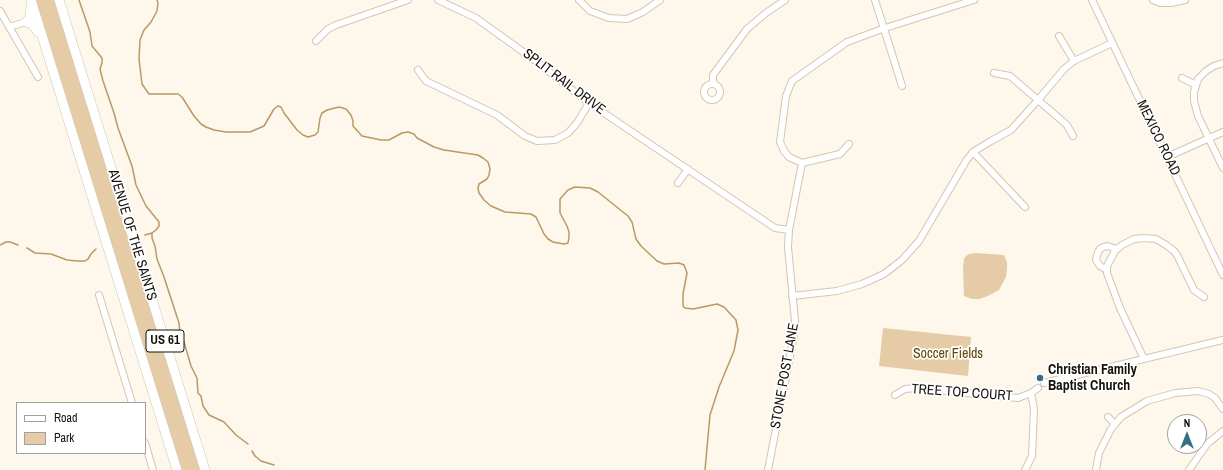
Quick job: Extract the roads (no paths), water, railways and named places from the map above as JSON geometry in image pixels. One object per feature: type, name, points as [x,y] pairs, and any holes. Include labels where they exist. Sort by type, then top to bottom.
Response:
[{"type":"highway","name":"AVENUE OF THE SAINTS","points":[[59,0],[205,470]]},
{"type":"highway","name":"AVENUE OF THE SAINTS","points":[[31,1],[177,470]]},
{"type":"highway","points":[[31,1],[30,18],[26,22],[32,24],[42,36]]},
{"type":"street","points":[[316,41],[328,29],[336,25],[408,0]]},
{"type":"street","name":"SPLIT RAIL DRIVE","points":[[438,0],[476,18],[533,59],[589,103],[775,228],[790,230]]},
{"type":"street","points":[[579,0],[590,11],[609,18],[627,19],[643,12],[660,0]]},
{"type":"street","points":[[713,84],[713,75],[748,29],[766,13],[785,0]]},
{"type":"street","points":[[875,0],[902,86]]},
{"type":"street","points":[[849,144],[840,154],[802,164],[789,157],[784,151],[780,142],[786,96],[792,81],[847,42],[885,28],[974,0]]},
{"type":"street","name":"MEXICO ROAD","points":[[1092,0],[1223,275]]},
{"type":"street","points":[[1151,7],[1154,0],[1160,3],[1171,3],[1185,0]]},
{"type":"street","points":[[0,11],[38,77]]},
{"type":"street","points":[[9,27],[26,22]]},
{"type":"street","points":[[1059,36],[1074,61]]},
{"type":"street","points":[[792,296],[837,291],[862,284],[884,274],[902,260],[919,241],[966,161],[973,152],[1011,130],[1064,69],[1074,61],[1112,43]]},
{"type":"street","points":[[1223,63],[1206,71],[1198,79],[1194,96],[1195,109],[1223,168]]},
{"type":"street","points":[[418,70],[426,81],[497,115],[525,136],[537,141],[555,140],[568,134],[577,123],[589,103]]},
{"type":"street","points":[[994,73],[1010,76],[1067,125],[1073,136]]},
{"type":"street","points":[[1182,78],[1196,85]]},
{"type":"street","points":[[1167,157],[1223,132]]},
{"type":"street","points":[[973,152],[1026,207]]},
{"type":"street","name":"STONE POST LANE","points":[[768,470],[794,335],[795,321],[788,247],[802,164]]},
{"type":"street","points":[[678,183],[688,169]]},
{"type":"street","points":[[1144,359],[1120,308],[1106,273],[1111,258],[1117,249],[1134,239],[1144,238],[1156,240],[1166,244],[1177,255],[1194,290],[1204,297]]},
{"type":"street","points":[[1107,270],[1100,266],[1096,260],[1098,252],[1100,248],[1107,246],[1117,249]]},
{"type":"street","points":[[99,295],[132,402]]},
{"type":"street","points":[[1044,383],[1223,340]]},
{"type":"street","points":[[1205,393],[1207,386]]},
{"type":"street","name":"TREE TOP COURT","points":[[895,395],[905,389],[916,388],[1018,398],[1031,393]]},
{"type":"street","points":[[1025,470],[1032,456],[1034,409],[1031,393],[1038,388]]},
{"type":"street","points":[[1096,470],[1099,453],[1110,429],[1121,417],[1147,401],[1175,393],[1198,391],[1209,394],[1215,398],[1223,409]]},
{"type":"street","points":[[1108,417],[1115,424]]},
{"type":"street","points":[[1189,470],[1207,444],[1223,431]]},
{"type":"street","points":[[146,446],[154,470]]},
{"type":"waterway","points":[[79,0],[90,32],[92,46],[102,58],[100,69],[103,81],[132,166],[136,185],[146,206],[159,222],[159,226],[156,230],[145,235]]},
{"type":"waterway","points":[[157,0],[157,11],[151,22],[144,30],[140,40],[139,59],[142,84],[149,94],[178,94],[182,97],[194,116],[206,127],[226,132],[250,132],[264,126],[274,109],[278,106],[281,107],[297,130],[308,137],[315,135],[318,132],[322,113],[339,107],[346,109],[351,115],[353,126],[362,136],[389,140],[402,133],[408,132],[414,134],[417,138],[434,147],[478,155],[483,158],[488,162],[490,169],[487,179],[479,184],[478,188],[479,193],[484,200],[491,206],[505,212],[531,214],[536,217],[544,234],[553,242],[564,244],[568,243],[569,232],[560,213],[560,199],[568,190],[575,187],[590,188],[598,192],[628,216],[632,222],[636,239],[641,246],[657,261],[664,264],[679,263],[684,265],[687,273],[683,294],[683,306],[685,308],[693,309],[717,304],[724,307],[736,320],[738,330],[734,351],[719,387],[710,415],[705,470]]},
{"type":"waterway","points":[[152,234],[157,259],[179,323],[180,333],[191,366],[197,378],[198,393],[201,396],[203,406],[209,415],[224,422],[236,435],[248,444]]},
{"type":"waterway","points":[[0,245],[6,242],[18,245]]},
{"type":"waterway","points":[[27,248],[35,253],[51,254],[67,260],[77,261],[85,261],[96,249]]},
{"type":"waterway","points":[[252,451],[261,461],[274,465]]},
{"type":"place","name":"Christian Family Baptist Church","points":[[1040,378]]},
{"type":"park label","name":"Soccer Fields","points":[[948,354]]}]
